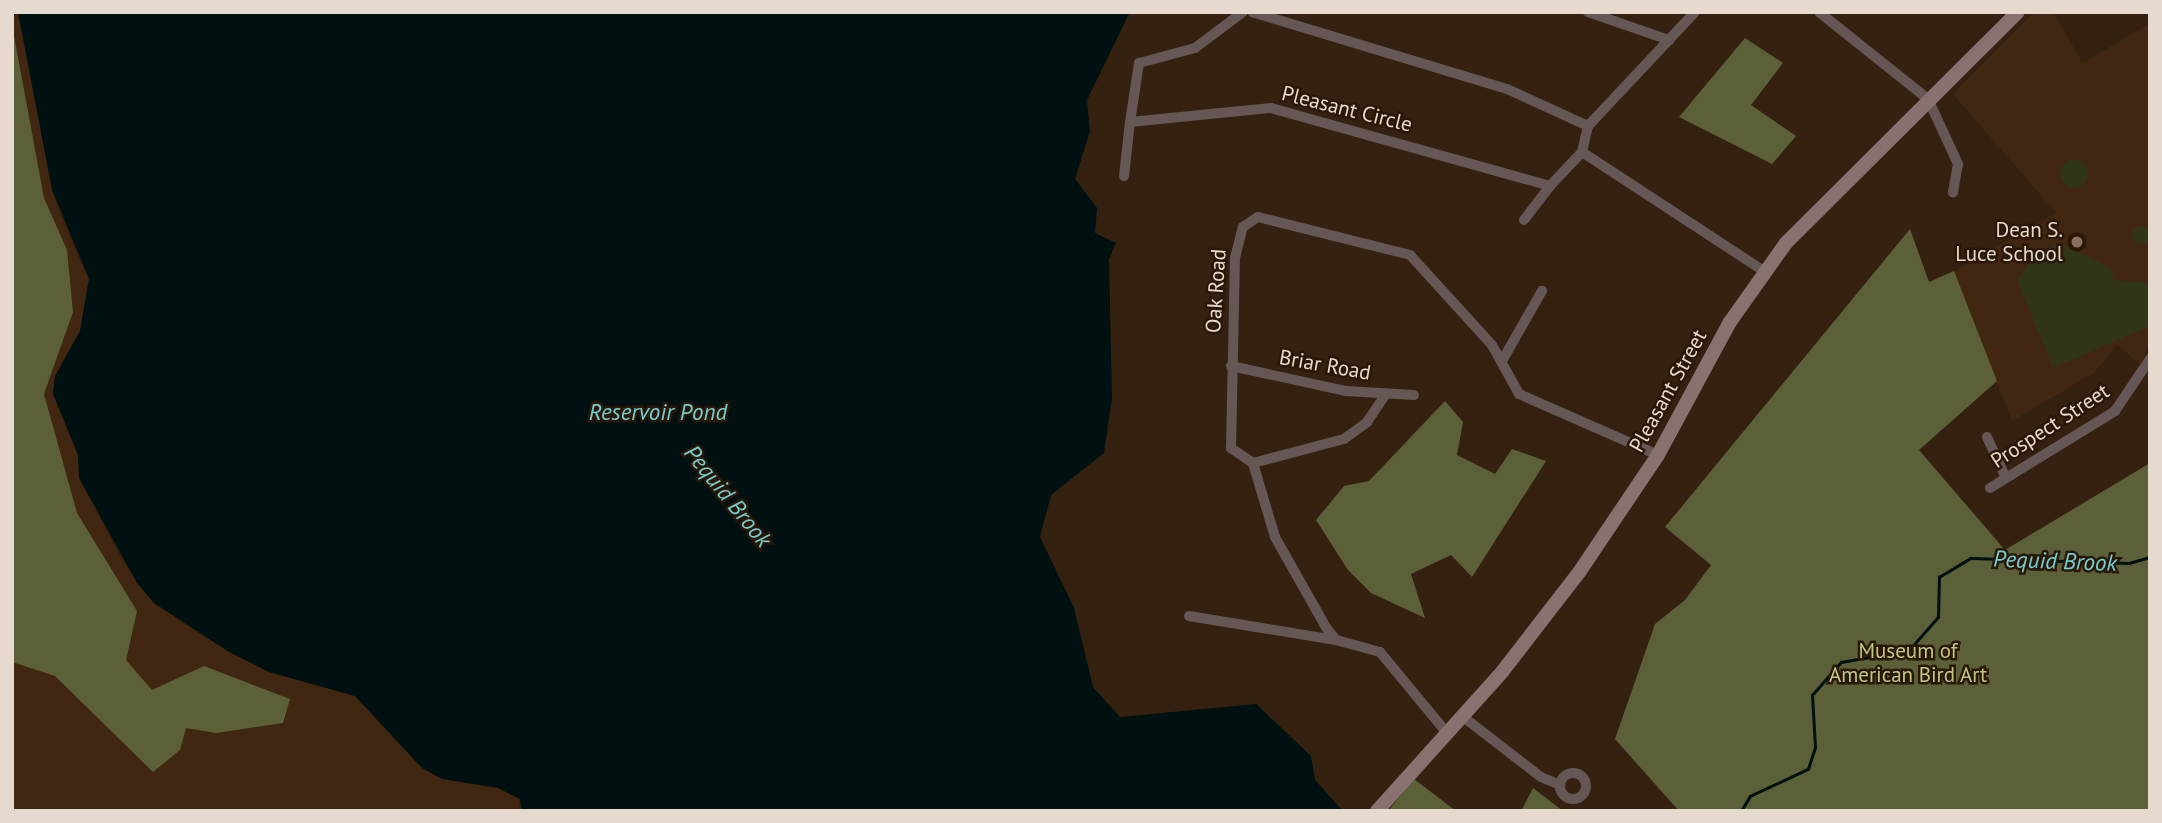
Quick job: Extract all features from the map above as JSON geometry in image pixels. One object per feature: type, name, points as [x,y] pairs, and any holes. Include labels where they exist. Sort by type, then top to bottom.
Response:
[{"type":"main road","name":"Pleasant Street","points":[[1377,811],[1462,716],[1580,571],[1658,455],[1764,271],[1830,193],[2018,12]]},
{"type":"street","points":[[1124,176],[1139,64],[1195,48],[1243,12]]},
{"type":"street","points":[[1252,12],[1507,89],[1588,126]]},
{"type":"street","points":[[1588,12],[1669,40]]},
{"type":"street","points":[[1524,220],[1550,186],[1582,152],[1588,126],[1695,12]]},
{"type":"street","points":[[1819,12],[1928,99],[1958,164],[1953,193]]},
{"type":"street","name":"Pleasant Circle","points":[[1130,122],[1291,110],[1550,186]]},
{"type":"street","points":[[1582,152],[1764,271]]},
{"type":"street","name":"Oak Road","points":[[1336,640],[1275,537],[1253,463],[1240,457],[1228,437],[1235,258],[1243,227],[1258,217],[1410,255],[1502,360],[1506,380],[1519,394],[1658,455]]},
{"type":"street","points":[[1502,360],[1542,291]]},
{"type":"street","name":"Prospect Street","points":[[1990,488],[2115,411],[2150,359]]},
{"type":"street","name":"Briar Road","points":[[1231,366],[1385,395],[1414,394]]},
{"type":"street","points":[[1253,463],[1344,439],[1367,422],[1385,395]]},
{"type":"street","points":[[1987,437],[2006,478]]},
{"type":"street","points":[[1189,616],[1336,640],[1380,652],[1447,733]]},
{"type":"street","points":[[1462,716],[1513,758],[1560,785]]},
{"type":"shaded area","points":[[12,12],[24,27],[58,211],[89,279],[80,331],[55,376],[53,394],[78,455],[79,478],[123,562],[154,603],[200,634],[269,672],[355,696],[422,768],[443,779],[498,788],[520,799],[518,811],[12,811]]},
{"type":"shaded area","name":"Dean S. Luce School","points":[[2035,12],[2053,12],[2083,63],[2150,23],[2150,343],[2140,364],[2117,345],[2095,372],[2012,421],[1954,271],[2056,213],[1953,94]]},
{"type":"green space","points":[[12,25],[44,198],[67,250],[73,312],[44,394],[77,513],[137,611],[126,660],[152,690],[204,666],[290,699],[283,723],[216,733],[186,728],[180,750],[153,772],[55,676],[12,662]]},
{"type":"green space","points":[[1745,38],[1783,63],[1751,105],[1796,136],[1772,164],[1679,117]]},
{"type":"green space","points":[[2074,160],[2084,164],[2088,174],[2084,184],[2074,188],[2064,184],[2060,174],[2064,164]]},
{"type":"green space","points":[[2141,226],[2147,229],[2150,235],[2147,241],[2141,244],[2135,241],[2132,235],[2135,229]]},
{"type":"green space","name":"Museum of American Bird Art","points":[[1910,229],[1929,282],[1954,271],[1997,381],[1919,450],[2005,550],[2150,463],[2150,811],[1679,811],[1615,739],[1655,624],[1685,600],[1711,565],[1665,527]]},
{"type":"green space","points":[[2059,243],[2111,268],[2114,280],[2150,283],[2150,326],[2053,368],[2017,280],[2035,254]]},
{"type":"green space","points":[[1445,401],[1463,422],[1457,455],[1495,474],[1512,449],[1546,461],[1472,577],[1451,555],[1411,574],[1425,618],[1371,593],[1348,570],[1316,520],[1344,486],[1369,481]]},
{"type":"green space","points":[[1414,779],[1456,811],[1388,811]]},
{"type":"green space","points":[[1533,788],[1563,811],[1521,811]]},
{"type":"water","name":"Reservoir Pond","points":[[18,12],[1130,12],[1087,100],[1090,131],[1075,179],[1097,208],[1095,233],[1116,243],[1109,259],[1112,398],[1104,453],[1051,495],[1040,537],[1074,608],[1093,687],[1120,717],[1256,704],[1311,756],[1315,780],[1343,811],[522,811],[520,799],[498,788],[442,779],[422,768],[355,696],[269,672],[229,652],[154,603],[137,583],[79,478],[78,455],[53,394],[55,376],[80,331],[89,279],[52,190]]},
{"type":"waterway","name":"Pequid Brook","points":[[1741,811],[1750,796],[1808,769],[1815,747],[1812,695],[1841,662],[1909,650],[1938,617],[1939,577],[1971,558],[2129,563],[2150,557]]},
{"type":"place","name":"Dean S. Luce School","points":[[2077,242]]}]
